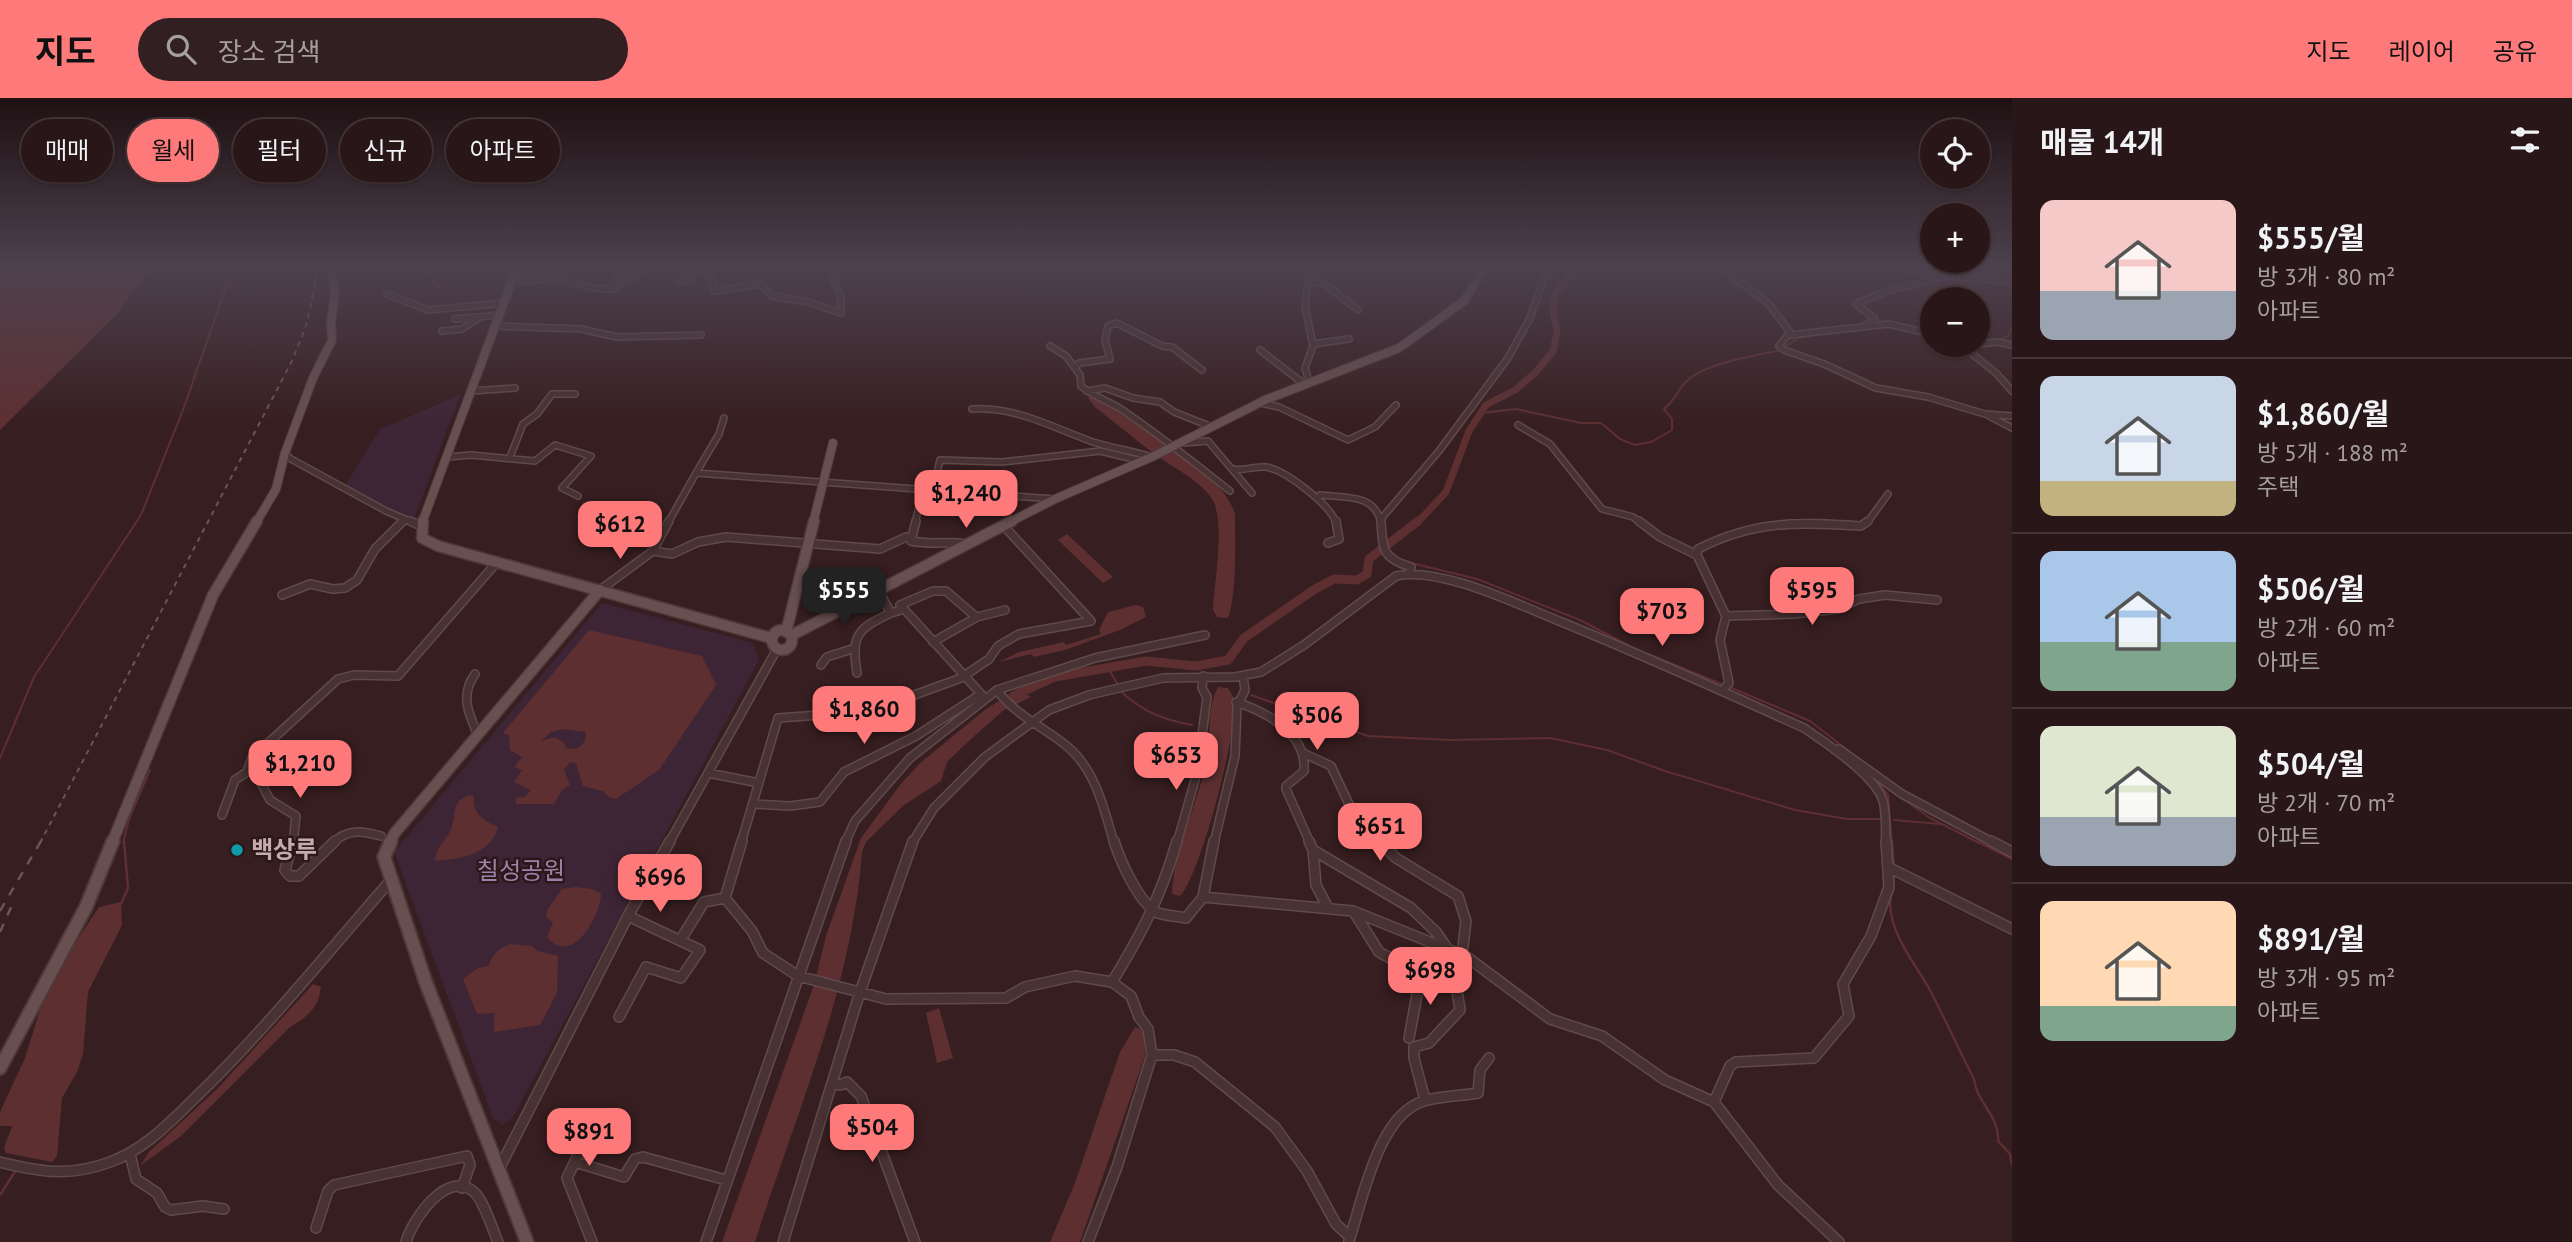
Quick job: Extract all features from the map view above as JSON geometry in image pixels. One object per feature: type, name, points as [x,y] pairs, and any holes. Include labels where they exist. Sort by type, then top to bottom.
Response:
[{"type":"main road","points":[[0,1068],[86,907],[208,605],[276,489],[285,453],[313,378],[332,340],[331,320]]},
{"type":"main road","points":[[498,320],[421,526],[421,535],[425,541],[771,639]]},
{"type":"main road","points":[[771,639],[779,632],[789,633],[969,545],[1055,499],[1149,458],[1260,403],[1406,343],[1437,320]]},
{"type":"main road","points":[[771,639],[771,644],[777,649],[791,645],[794,640],[789,633],[833,443]]},
{"type":"main road","points":[[527,1242],[426,983],[384,857],[390,840],[600,590]]},
{"type":"street","points":[[442,331],[462,329],[475,320]]},
{"type":"street","points":[[1307,320],[1312,344],[1305,368],[1307,383]]},
{"type":"street","points":[[1381,519],[1439,451],[1508,358],[1529,320]]},
{"type":"street","points":[[1784,320],[1790,335]]},
{"type":"street","points":[[1864,326],[1873,320]]},
{"type":"street","points":[[1074,368],[1079,363],[1110,359],[1105,336],[1108,326],[1117,323],[1162,346],[1172,347],[1202,370]]},
{"type":"street","points":[[1920,331],[1892,325],[1864,326],[1790,335],[1780,342],[1780,348],[1824,364],[1870,386],[1928,397],[1985,414],[2012,428]]},
{"type":"street","points":[[496,326],[581,329],[617,337],[701,335]]},
{"type":"street","points":[[1312,344],[1349,339]]},
{"type":"street","points":[[1990,343],[2012,345]]},
{"type":"street","points":[[1051,346],[1066,356],[1080,375],[1081,386],[1087,391],[1109,401],[1230,491]]},
{"type":"street","points":[[1260,350],[1307,383]]},
{"type":"street","points":[[1976,357],[1996,373],[2012,391]]},
{"type":"street","points":[[472,391],[515,388]]},
{"type":"street","points":[[1087,391],[1105,388],[1133,398],[1160,402],[1174,412],[1212,427]]},
{"type":"street","points":[[510,457],[523,424],[537,414],[552,394],[575,394]]},
{"type":"street","points":[[1260,403],[1279,407],[1348,440],[1360,435],[1392,412],[1396,405]]},
{"type":"street","points":[[972,409],[1014,409],[1102,448],[1149,458]]},
{"type":"street","points":[[1985,414],[2012,416]]},
{"type":"street","points":[[600,590],[653,551],[719,434],[724,418]]},
{"type":"street","points":[[1518,425],[1550,444],[1602,509],[1633,517],[1660,537],[1697,555]]},
{"type":"street","points":[[1173,446],[1196,440],[1208,441],[1251,493]]},
{"type":"street","points":[[448,457],[471,455],[535,461],[555,445],[592,456],[562,488],[578,496]]},
{"type":"street","points":[[933,491],[940,460],[1002,462],[1102,448]]},
{"type":"street","points":[[285,453],[291,459],[404,520],[421,526]]},
{"type":"street","points":[[1233,469],[1241,471],[1266,467],[1320,495],[1361,499],[1379,510],[1381,542],[1391,559],[1411,567],[1409,573]]},
{"type":"street","points":[[696,473],[1055,499]]},
{"type":"street","points":[[911,538],[923,490]]},
{"type":"street","points":[[1726,616],[1697,555],[1698,549],[1727,533],[1761,525],[1786,522],[1861,526],[1867,523],[1888,494]]},
{"type":"street","points":[[1320,495],[1338,528],[1339,539],[1328,543]]},
{"type":"street","points":[[282,595],[310,584],[333,589],[345,588],[357,580],[375,548],[404,520]]},
{"type":"street","points":[[726,898],[778,718],[847,713],[906,698],[964,676],[989,659],[998,646],[1019,634],[1090,621],[1078,608],[1073,596],[1065,592],[1004,526]]},
{"type":"street","points":[[653,551],[672,554],[698,542],[726,537],[880,549],[906,537],[925,544],[931,541],[969,545]]},
{"type":"street","points":[[248,769],[252,758],[338,679],[354,675],[398,676],[498,561]]},
{"type":"street","points":[[783,1242],[832,1083],[857,990],[910,846],[934,808],[985,757],[1028,721],[1049,710],[1089,695],[1163,678],[1243,676],[1261,672],[1280,662],[1396,576],[1409,573],[1432,576],[1498,595],[1723,691],[1825,741],[1860,761],[1902,794],[2012,852]]},
{"type":"street","points":[[878,590],[891,613]]},
{"type":"street","points":[[975,616],[946,591],[933,591],[901,605],[983,696]]},
{"type":"street","points":[[1726,616],[1785,615],[1838,610],[1859,599],[1885,595],[1937,600]]},
{"type":"street","points":[[857,673],[852,649],[859,629],[904,609]]},
{"type":"street","points":[[933,642],[970,622],[975,616],[992,610],[1005,610]]},
{"type":"street","points":[[1723,691],[1729,683],[1720,648],[1722,622],[1726,616]]},
{"type":"street","points":[[753,804],[790,806],[820,802],[844,772],[916,736],[983,696],[1095,659],[1205,635]]},
{"type":"street","points":[[499,1169],[628,916],[777,649]]},
{"type":"street","points":[[821,665],[827,657],[852,649]]},
{"type":"street","points":[[475,674],[464,691],[465,705],[478,735]]},
{"type":"street","points":[[1112,982],[1154,911],[1197,772],[1208,697],[1202,688],[1203,676]]},
{"type":"street","points":[[997,691],[1028,721],[1067,747],[1088,771],[1118,860],[1135,890],[1154,911],[1186,918],[1203,897],[1213,837],[1229,781],[1237,738],[1236,702],[1245,690],[1243,676]]},
{"type":"street","points":[[706,1242],[840,854],[855,821],[909,758],[983,696]]},
{"type":"street","points":[[1236,702],[1262,711],[1286,726],[1303,753],[1304,771],[1286,786],[1286,789],[1313,850],[1316,885],[1328,908]]},
{"type":"street","points":[[1714,1102],[1730,1066],[1736,1062],[1814,1058],[1843,1023],[1849,1012],[1843,984],[1864,951],[1889,887],[1887,824],[1881,795],[1825,741]]},
{"type":"street","points":[[1303,753],[1321,759],[1331,766],[1355,817],[1396,858],[1458,897],[1466,921],[1462,955]]},
{"type":"street","points":[[222,815],[232,784],[239,774],[253,768],[261,775],[265,792],[273,803],[296,816],[296,830],[285,870],[290,876],[299,876],[341,836],[359,830],[381,836]]},
{"type":"street","points":[[708,773],[759,783]]},
{"type":"street","points":[[1881,795],[1891,792],[1902,794]]},
{"type":"street","points":[[1313,850],[1376,884],[1424,916],[1439,933],[1447,949]]},
{"type":"street","points":[[1890,868],[2012,929]]},
{"type":"street","points":[[0,1162],[36,1171],[69,1173],[93,1168],[130,1154],[173,1122],[232,1063],[391,880]]},
{"type":"street","points":[[1203,897],[1353,911],[1462,955],[1550,1019],[1602,1037],[1665,1080],[1714,1102],[1778,1185],[1839,1242]]},
{"type":"street","points":[[726,898],[752,931],[763,953],[800,976],[886,999],[1006,998],[1026,987],[1075,976],[1112,982],[1131,996],[1139,1017],[1148,1029],[1152,1055],[1116,1167],[1088,1242]]},
{"type":"street","points":[[681,939],[704,902],[726,898]]},
{"type":"street","points":[[1353,911],[1379,952],[1421,973],[1456,984],[1460,1010],[1429,1043],[1412,1043]]},
{"type":"street","points":[[618,1017],[646,967],[681,978],[700,950],[628,916]]},
{"type":"street","points":[[1421,973],[1412,1043],[1426,1100]]},
{"type":"street","points":[[1402,1026],[1412,1043]]},
{"type":"street","points":[[1152,1055],[1174,1055],[1195,1062],[1275,1127],[1307,1171],[1336,1224],[1349,1240]]},
{"type":"street","points":[[1349,1240],[1385,1135],[1409,1109],[1426,1100],[1437,1101],[1478,1093],[1480,1070],[1489,1058]]},
{"type":"street","points":[[832,1083],[840,1085],[847,1082],[861,1096],[915,1242]]},
{"type":"street","points":[[571,1130],[588,1134],[567,1178],[592,1242]]},
{"type":"street","points":[[130,1154],[136,1179],[157,1193],[165,1207],[178,1211],[203,1206],[224,1209]]},
{"type":"street","points":[[316,1228],[328,1191],[334,1185],[470,1157],[462,1188]]},
{"type":"street","points":[[575,1162],[624,1177],[635,1159],[643,1157],[726,1180]]},
{"type":"street","points":[[406,1242],[421,1209],[433,1197],[462,1188],[476,1193],[498,1242]]},
{"type":"green space","points":[[460,395],[413,522],[344,487],[380,429]]},
{"type":"green space","name":"칠성공원","points":[[602,603],[753,643],[759,660],[513,1117],[503,1125],[493,1118],[394,852]]},
{"type":"shaded area","points":[[0,320],[111,320],[0,430]]},
{"type":"shaded area","points":[[1091,396],[1108,404],[1167,446],[1154,454],[1095,407],[1088,398]]},
{"type":"shaded area","points":[[1170,448],[1217,485],[1235,514],[1234,582],[1228,618],[1217,617],[1213,610],[1219,534],[1215,506],[1199,484],[1157,456]]},
{"type":"shaded area","points":[[1067,534],[1113,577],[1103,583],[1058,540]]},
{"type":"shaded area","points":[[1136,605],[1143,607],[1146,617],[1120,630],[1065,650],[1034,657],[1031,654],[999,662],[1019,652],[1064,642],[1066,645],[1101,634],[1099,630],[1108,612]]},
{"type":"shaded area","points":[[589,630],[702,656],[716,685],[659,770],[616,799],[603,791],[583,786],[576,763],[570,762],[564,770],[570,785],[562,790],[554,804],[516,804],[515,798],[525,797],[531,790],[514,782],[522,770],[514,767],[522,757],[510,750],[509,735],[503,733]],"holes":[[[563,729],[586,732],[583,743],[574,749],[566,748],[564,743],[555,737],[541,741],[551,732]]]},
{"type":"shaded area","points":[[1218,687],[1228,688],[1233,697],[1231,737],[1207,833],[1188,884],[1180,896],[1172,894],[1174,874],[1203,776],[1211,706]]},
{"type":"shaded area","points":[[1018,689],[1031,697],[1004,710],[972,738],[947,762],[941,781],[904,805],[866,842],[862,852],[847,952],[835,1001],[755,1242],[722,1242],[814,985],[826,936],[861,838],[919,764],[986,709]]},
{"type":"shaded area","points":[[470,795],[474,797],[475,808],[480,816],[498,827],[494,836],[482,850],[473,854],[435,861],[450,831],[457,803]]},
{"type":"shaded area","points":[[562,889],[592,889],[601,894],[596,915],[583,936],[574,943],[556,945],[547,937],[553,922],[546,917],[547,910]]},
{"type":"shaded area","points":[[121,902],[122,925],[88,992],[83,1054],[77,1072],[62,1098],[57,1156],[52,1162],[6,1153],[4,1148],[12,1126],[0,1126],[0,1112],[25,1058],[48,984],[99,907]]},
{"type":"shaded area","points":[[511,944],[532,946],[537,951],[558,956],[557,993],[540,1025],[494,1032],[494,1013],[477,1014],[463,979],[478,968],[489,966],[497,952]]},
{"type":"shaded area","points":[[313,984],[321,987],[311,1011],[290,1027],[181,1136],[140,1166],[149,1152],[218,1088]]},
{"type":"shaded area","points":[[939,1008],[953,1058],[937,1063],[926,1013]]},
{"type":"shaded area","points":[[1135,1027],[1144,1030],[1145,1056],[1080,1242],[1050,1242],[1075,1183],[1120,1052]]},
{"type":"waterway","points":[[0,758],[34,677],[141,515],[183,410],[214,320]]},
{"type":"waterway","points":[[1417,523],[1446,492],[1469,431],[1486,405],[1515,390],[1536,372],[1553,351],[1557,332],[1555,320]]},
{"type":"waterway","points":[[1998,340],[2008,336],[2012,328]]},
{"type":"waterway","points":[[1823,334],[1859,330]]},
{"type":"waterway","points":[[1785,347],[1798,338],[1814,335]]},
{"type":"waterway","points":[[1481,413],[1516,409],[1581,423],[1601,423],[1620,439],[1635,445],[1651,442],[1672,430],[1672,419],[1664,409],[1692,377],[1730,361],[1781,350]]},
{"type":"waterway","points":[[1895,394],[1920,398]]},
{"type":"waterway","points":[[2000,419],[2012,423]]},
{"type":"waterway","points":[[1013,696],[1055,677],[1146,661],[1196,666],[1228,660],[1244,638],[1315,589],[1334,579],[1357,580],[1367,574],[1369,559],[1418,521]]},
{"type":"waterway","points":[[1377,552],[1385,554]]},
{"type":"waterway","points":[[1407,562],[1477,579],[1580,620],[1639,651]]},
{"type":"waterway","points":[[1648,654],[1724,685]]},
{"type":"waterway","points":[[1108,668],[1118,685]]},
{"type":"waterway","points":[[1729,687],[1810,721],[1860,760]]},
{"type":"waterway","points":[[1120,690],[1153,714],[1192,725]]},
{"type":"waterway","points":[[1251,695],[1368,736],[1450,740],[1550,738],[1607,750],[1665,771],[1795,810],[1847,819],[1881,819]]},
{"type":"waterway","points":[[123,843],[129,819],[150,770]]},
{"type":"waterway","points":[[1875,779],[1888,795],[1892,843]]},
{"type":"waterway","points":[[1892,791],[1930,818],[1979,843]]},
{"type":"waterway","points":[[1894,820],[1940,824]]},
{"type":"waterway","points":[[121,904],[128,888],[124,841]]},
{"type":"waterway","points":[[1892,841],[1894,867]]},
{"type":"waterway","points":[[1976,841],[2012,859]]},
{"type":"waterway","points":[[1894,873],[1890,905],[1895,929],[1942,1014],[1979,1095],[1992,1116],[1998,1132],[1998,1141],[2010,1154],[2012,1165]]},
{"type":"waterway","points":[[0,1195],[16,1170]]},
{"type":"railway","points":[[40,843],[292,361],[307,320]]},
{"type":"railway","points":[[0,911],[41,841]]},
{"type":"railway","points":[[0,932],[13,903]]},
{"type":"place","name":"백상루","points":[[237,850]]}]
